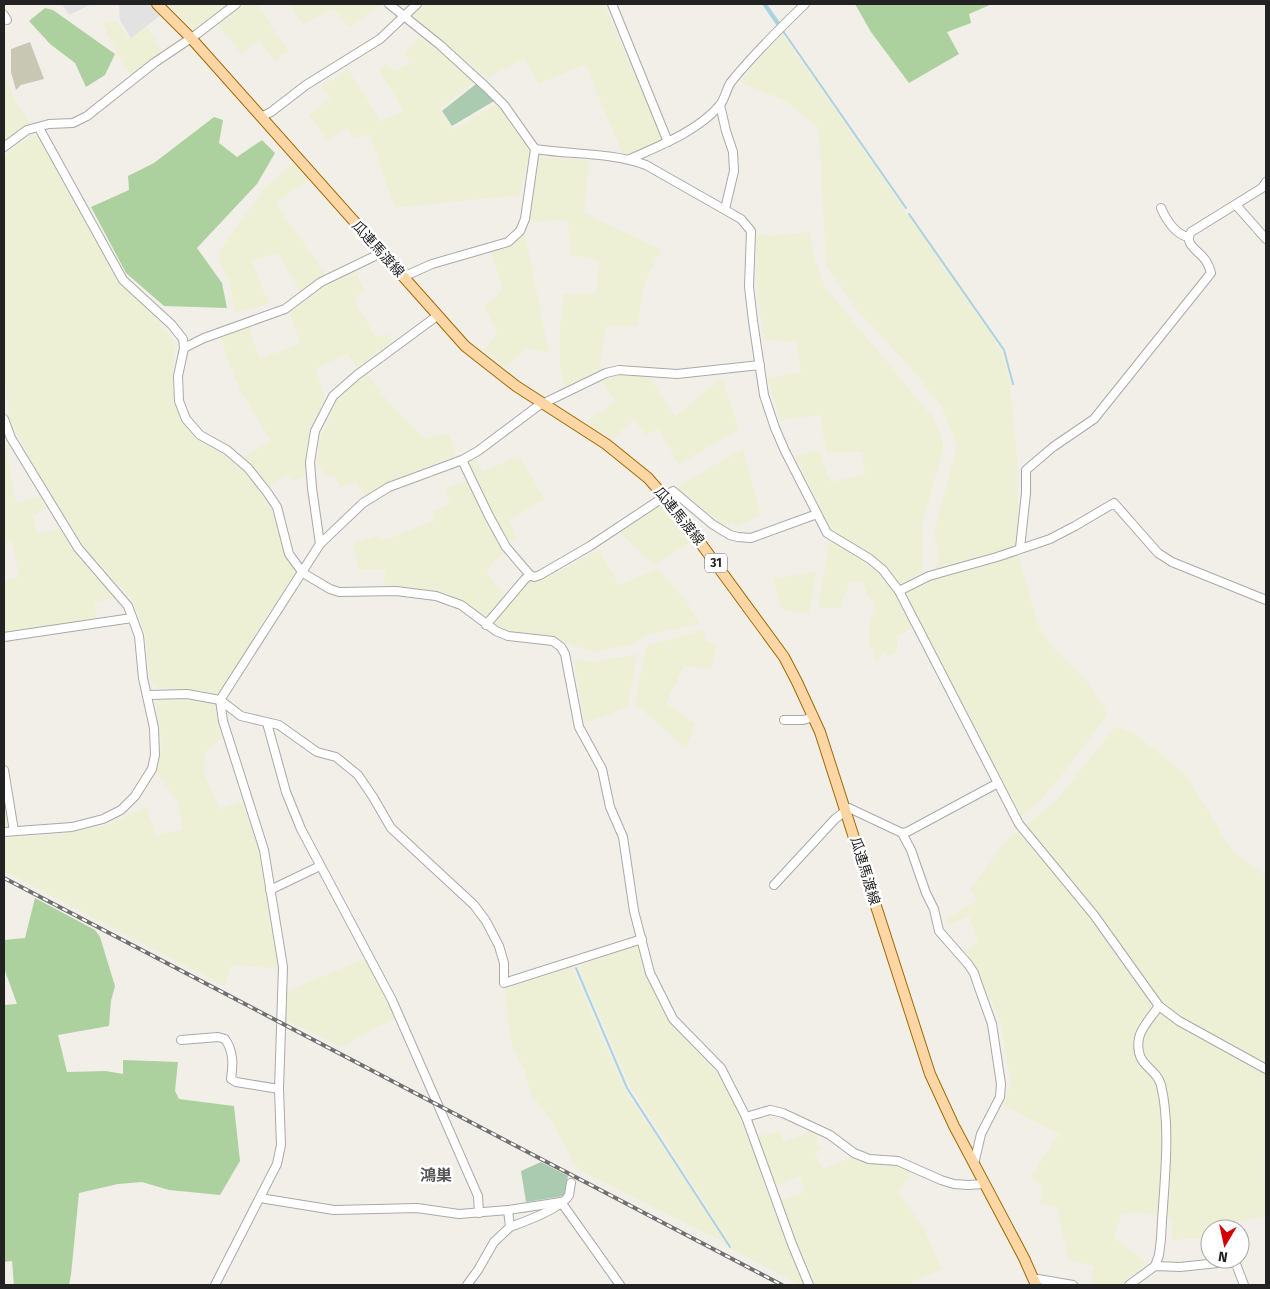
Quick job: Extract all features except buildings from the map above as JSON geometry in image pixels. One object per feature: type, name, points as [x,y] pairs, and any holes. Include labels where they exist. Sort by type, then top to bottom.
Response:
[{"type":"main road","name":"瓜連馬渡線","points":[[157,4],[191,38],[465,346],[490,367],[625,458],[648,478],[665,496],[693,532],[784,657],[814,717],[930,1074],[954,1126],[1035,1282]]},
{"type":"street","points":[[4,147],[27,130],[49,124],[73,123],[87,116],[154,63],[236,4]]},
{"type":"street","points":[[389,4],[486,87],[504,106],[535,149],[525,219],[520,231],[508,242],[432,264],[403,277]]},
{"type":"street","points":[[261,117],[272,112],[306,85],[380,39],[417,4]]},
{"type":"street","points":[[612,4],[668,142]]},
{"type":"street","points":[[630,159],[668,142],[702,121],[720,105],[729,85],[756,52],[806,4]]},
{"type":"street","points":[[720,105],[733,152],[734,171],[725,209]]},
{"type":"street","points":[[39,128],[123,280],[172,325],[183,340],[184,348],[178,376],[179,402],[186,419],[200,435],[227,450],[248,468],[262,486],[277,508],[289,554],[303,573],[330,589],[339,592],[396,591],[436,596],[461,605],[486,625],[508,636],[553,641],[561,647],[565,654],[579,727],[602,769],[610,807],[623,837],[634,911],[650,973],[673,1019],[721,1068],[746,1118],[792,1244],[810,1285]]},
{"type":"street","points":[[535,149],[630,159],[646,165],[741,219],[751,231],[749,286],[764,395],[775,428],[827,533],[883,570],[899,591],[1019,824],[1094,914],[1159,1006],[1179,1021],[1266,1069]]},
{"type":"street","points":[[1020,548],[1026,493],[1026,470],[1053,447],[1094,419],[1211,272],[1206,261],[1189,243],[1188,237],[1191,232],[1262,188],[1266,182]]},
{"type":"street","points":[[1236,205],[1266,239]]},
{"type":"street","points":[[1161,208],[1174,228],[1182,236],[1188,237]]},
{"type":"street","points":[[184,348],[204,338],[285,310],[321,282],[380,252]]},
{"type":"street","points":[[320,544],[310,462],[315,431],[333,396],[437,316]]},
{"type":"street","points":[[214,1285],[277,1164],[281,1145],[279,1089],[283,967],[264,850],[222,721],[220,700],[320,544],[362,503],[388,487],[462,460],[478,451],[529,412],[606,373],[619,370],[677,374],[760,365]]},
{"type":"street","points":[[4,419],[12,438],[78,548],[128,606],[139,636],[143,678],[154,728],[155,755],[152,768],[135,796],[121,810],[103,819],[72,827],[4,832]]},
{"type":"street","points":[[462,460],[506,547],[530,575],[534,577],[590,546],[673,491],[712,524],[730,535],[738,537],[751,538],[816,514]]},
{"type":"street","points":[[899,591],[929,576],[997,557],[1050,539],[1114,503],[1158,553],[1172,562],[1266,600]]},
{"type":"street","points":[[486,625],[530,575]]},
{"type":"street","points":[[4,637],[132,618]]},
{"type":"street","points":[[148,695],[188,694],[220,700],[241,716],[279,725],[316,752],[336,757],[358,775],[392,828],[474,905],[486,921],[499,946],[504,963],[504,983],[642,939]]},
{"type":"street","points":[[784,720],[803,720],[814,717]]},
{"type":"street","points":[[267,723],[286,792],[301,829],[392,1000],[478,1196],[478,1213]]},
{"type":"street","points":[[4,770],[14,831]]},
{"type":"street","points":[[902,833],[998,783]]},
{"type":"street","points":[[774,885],[835,820],[850,808],[902,833],[911,850],[926,893],[934,909],[939,931],[974,973],[992,1024],[1001,1084],[1000,1096],[981,1134],[974,1164]]},
{"type":"street","points":[[270,890],[320,866]]},
{"type":"street","points":[[1129,1285],[1155,1266],[1159,1255],[1161,1239],[1166,1121],[1160,1083],[1156,1075],[1140,1059],[1139,1043],[1141,1031],[1159,1006]]},
{"type":"street","points":[[181,1040],[218,1037],[225,1039],[232,1053],[231,1079],[236,1082],[279,1089]]},
{"type":"street","points":[[746,1118],[770,1110],[783,1113],[830,1135],[854,1153],[869,1159],[898,1161],[954,1184],[968,1186],[984,1184]]},
{"type":"street","points":[[467,1285],[494,1242],[510,1227],[537,1217],[561,1202],[568,1196],[571,1183]]},
{"type":"street","points":[[260,1198],[334,1210],[416,1208],[459,1214],[508,1210],[561,1202]]},
{"type":"street","points":[[561,1202],[620,1285]]},
{"type":"street","points":[[508,1210],[510,1227]]},
{"type":"street","points":[[1155,1266],[1180,1267],[1227,1262],[1236,1264],[1244,1285]]},
{"type":"street","points":[[1035,1282],[1038,1278],[1073,1285]]},
{"type":"shaded area","points":[[62,4],[92,4],[69,15]]},
{"type":"shaded area","points":[[119,4],[149,4],[161,15],[131,38],[120,20]]},
{"type":"shaded area","points":[[167,4],[226,4],[195,30]]},
{"type":"shaded area","points":[[245,4],[257,4],[289,52],[275,61],[259,40],[241,54],[217,24]]},
{"type":"shaded area","points":[[290,4],[382,4],[349,27],[333,8],[303,25]]},
{"type":"shaded area","points":[[425,4],[604,4],[665,143],[630,154],[623,154],[586,64],[539,84],[524,59],[487,78],[412,16]]},
{"type":"shaded area","points":[[116,21],[130,39],[147,26],[162,52],[132,77],[119,58],[102,22]]},
{"type":"shaded area","points":[[782,33],[1001,349],[1010,383],[1017,455],[1019,557],[1038,625],[1053,648],[1087,681],[1108,714],[1040,801],[1021,817],[904,592],[925,586],[939,561],[934,532],[957,445],[941,406],[910,367],[856,309],[826,264],[817,126],[785,101],[740,82]]},
{"type":"shaded area","points":[[420,36],[475,81],[439,109],[453,130],[497,103],[530,152],[520,195],[395,208],[369,134],[356,139],[347,128],[327,141],[309,115],[330,99],[322,86],[348,69],[381,121],[404,111],[379,70],[387,62],[395,71],[410,63],[404,54]]},
{"type":"shaded area","points":[[30,42],[44,79],[21,85],[16,90],[11,72],[11,49]]},
{"type":"shaded area","points":[[4,66],[6,78],[14,98],[31,124],[4,141]]},
{"type":"shaded area","points":[[37,135],[118,281],[162,325],[175,343],[173,376],[175,402],[181,421],[195,438],[224,455],[249,475],[273,511],[285,556],[300,573],[268,614],[219,694],[186,689],[158,688],[152,683],[145,635],[134,602],[84,547],[34,466],[9,419],[4,365],[4,156],[29,137]]},
{"type":"shaded area","points":[[539,157],[589,160],[584,213],[662,250],[650,270],[642,295],[638,326],[606,326],[599,371],[565,387],[560,370],[560,327],[563,294],[596,294],[599,260],[570,255],[568,219],[528,222]]},
{"type":"shaded area","points":[[293,163],[309,179],[276,203],[325,274],[300,292],[278,253],[252,260],[269,304],[234,313],[230,282],[219,260],[220,251],[265,187]]},
{"type":"shaded area","points":[[810,232],[814,256],[825,287],[934,419],[943,441],[943,452],[923,520],[923,572],[900,584],[882,563],[832,531],[795,456],[818,450],[831,482],[865,474],[862,452],[826,452],[820,415],[781,420],[767,378],[801,372],[796,342],[763,339],[757,284],[756,233],[768,236]]},
{"type":"shaded area","points":[[525,233],[549,353],[527,348],[506,367],[484,350],[497,332],[484,306],[503,290],[491,252]]},
{"type":"shaded area","points":[[356,271],[364,291],[354,299],[376,337],[388,334],[393,341],[357,368],[347,354],[316,368],[325,398],[313,425],[304,476],[293,482],[287,475],[268,487],[256,469],[243,457],[271,441],[240,390],[217,327],[246,319],[260,359],[300,343],[289,312],[324,287]]},
{"type":"shaded area","points":[[623,373],[649,377],[675,416],[722,378],[739,430],[679,464],[658,429],[647,435],[633,420],[612,439],[586,422],[615,401],[602,381]]},
{"type":"shaded area","points":[[367,374],[380,392],[424,439],[449,434],[456,455],[385,484],[364,496],[357,482],[341,487],[334,474],[326,477],[317,462],[321,436],[338,398]]},
{"type":"shaded area","points":[[4,445],[6,445],[16,503],[41,496],[46,508],[33,516],[37,534],[60,529],[81,560],[115,598],[94,602],[97,621],[4,635],[4,581],[19,577],[12,542],[4,543]]},
{"type":"shaded area","points":[[743,449],[761,515],[736,527],[733,522],[725,526],[676,487]]},
{"type":"shaded area","points":[[519,455],[545,500],[509,519],[517,539],[507,541],[491,514],[468,462],[475,459],[483,472]]},
{"type":"shaded area","points":[[467,481],[488,526],[504,552],[486,571],[505,596],[489,618],[447,593],[384,585],[385,569],[359,570],[353,544],[378,535],[385,540],[435,520],[432,511],[450,504],[445,489]]},
{"type":"shaded area","points":[[661,502],[691,542],[654,565],[618,530]]},
{"type":"shaded area","points":[[830,539],[881,574],[895,591],[913,627],[897,636],[897,652],[888,657],[885,651],[876,661],[869,642],[870,623],[874,606],[862,583],[850,582],[840,608],[818,609]]},
{"type":"shaded area","points":[[599,550],[619,585],[657,569],[688,603],[699,624],[643,636],[634,644],[593,652],[551,636],[508,632],[493,623],[523,582],[540,581]]},
{"type":"shaded area","points":[[817,571],[809,613],[782,610],[773,579]]},
{"type":"shaded area","points":[[703,630],[707,642],[717,643],[712,669],[684,666],[666,703],[696,724],[686,748],[635,704],[646,646]]},
{"type":"shaded area","points":[[637,654],[628,707],[585,723],[573,658],[594,662]]},
{"type":"shaded area","points":[[171,699],[216,704],[221,739],[205,752],[204,772],[220,809],[242,801],[264,865],[279,969],[232,965],[224,986],[4,871],[4,838],[61,834],[110,824],[146,806],[156,835],[182,829],[178,803],[156,772],[162,742],[156,700]]},
{"type":"shaded area","points":[[1116,726],[1137,735],[1186,775],[1234,853],[1266,876],[1266,1163],[1264,1167],[1266,1217],[1250,1219],[1200,1219],[1200,1239],[1172,1240],[1172,1218],[1136,1212],[1122,1214],[1114,1237],[1147,1263],[1121,1285],[1091,1284],[1094,1266],[1068,1260],[1057,1207],[1040,1203],[1042,1185],[1030,1177],[1059,1134],[1003,1105],[1011,1083],[1000,1019],[965,950],[978,942],[969,916],[950,925],[946,918],[977,901],[971,889],[1002,845],[1057,799]]},
{"type":"shaded area","points":[[4,794],[9,826],[4,830]]},
{"type":"shaded area","points":[[640,944],[643,967],[666,1012],[667,1020],[721,1077],[742,1116],[807,1283],[800,1285],[735,1251],[629,1084],[578,966]]},
{"type":"shaded area","points":[[365,958],[395,1018],[342,1047],[286,1020],[285,992]]},
{"type":"shaded area","points":[[571,965],[624,1088],[727,1244],[579,1170],[547,1113],[531,1095],[524,1069],[512,1047],[505,995],[507,984]]},
{"type":"shaded area","points":[[779,1131],[784,1142],[811,1131],[821,1135],[816,1139],[821,1148],[815,1153],[823,1169],[854,1156],[898,1163],[913,1170],[899,1191],[900,1195],[921,1223],[942,1269],[912,1282],[912,1285],[812,1285],[793,1243],[780,1201],[805,1192],[800,1176],[775,1186],[758,1137]]},
{"type":"green space","points":[[855,4],[992,4],[969,14],[971,23],[947,32],[959,54],[909,83],[871,32]]},
{"type":"green space","points":[[45,8],[53,10],[115,54],[105,75],[86,87],[75,63],[50,44],[29,21]]},
{"type":"green space","points":[[476,84],[494,101],[452,126],[442,111]]},
{"type":"green space","points":[[214,117],[223,120],[219,143],[237,157],[262,140],[275,153],[257,184],[197,248],[222,283],[227,308],[164,306],[126,273],[91,207],[129,190],[128,176],[154,163]]},
{"type":"green space","points":[[35,898],[95,930],[100,937],[115,986],[111,1001],[109,1026],[58,1035],[67,1072],[106,1071],[123,1074],[123,1060],[178,1062],[175,1091],[179,1099],[234,1106],[240,1161],[220,1195],[169,1190],[142,1182],[118,1184],[79,1193],[69,1285],[14,1285],[12,1261],[4,1262],[4,1005],[17,1004],[4,968],[4,940],[25,938]]},
{"type":"green space","points":[[541,1162],[568,1176],[564,1196],[526,1202],[521,1171]]},
{"type":"water","points":[[762,4],[767,4],[781,24],[777,26]]},
{"type":"waterway","points":[[783,31],[906,208]]},
{"type":"waterway","points":[[909,214],[1004,350],[1013,384]]},
{"type":"waterway","points":[[576,968],[627,1088],[730,1247]]},
{"type":"railway","points":[[4,878],[782,1285]]},
{"type":"district","name":"鴻巣","points":[[436,1175]]}]
